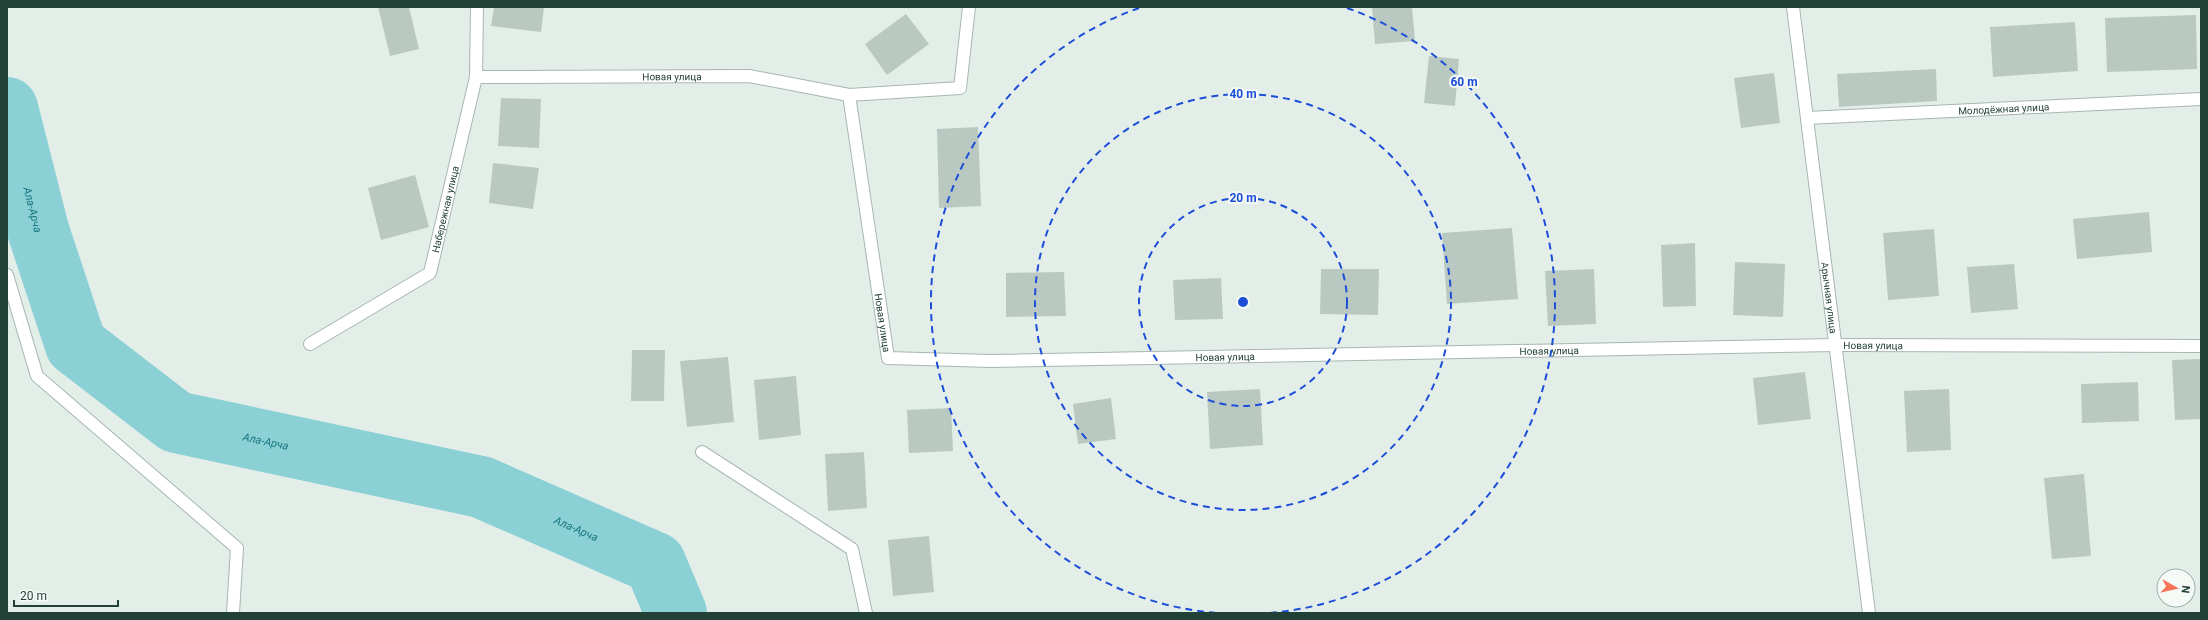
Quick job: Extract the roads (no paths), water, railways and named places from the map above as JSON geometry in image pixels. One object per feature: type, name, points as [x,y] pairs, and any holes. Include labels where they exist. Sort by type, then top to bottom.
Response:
[{"type":"street","name":"Набережная улица","points":[[310,344],[430,273],[476,77],[477,7]]},
{"type":"street","points":[[849,95],[960,88],[969,7]]},
{"type":"street","name":"Арычная улица","points":[[1793,7],[1869,613]]},
{"type":"street","name":"Новая улица","points":[[476,77],[749,76],[849,95],[888,358],[991,361],[1836,345],[2201,346]]},
{"type":"street","name":"Молодёжная улица","points":[[1807,118],[2201,99]]},
{"type":"street","points":[[7,275],[37,376],[237,548],[233,613]]},
{"type":"street","points":[[702,452],[852,549],[866,613]]},
{"type":"waterway","name":"Ала-Арча","points":[[7,108],[38,230],[76,345],[176,422],[481,487],[655,563],[676,613]]}]
